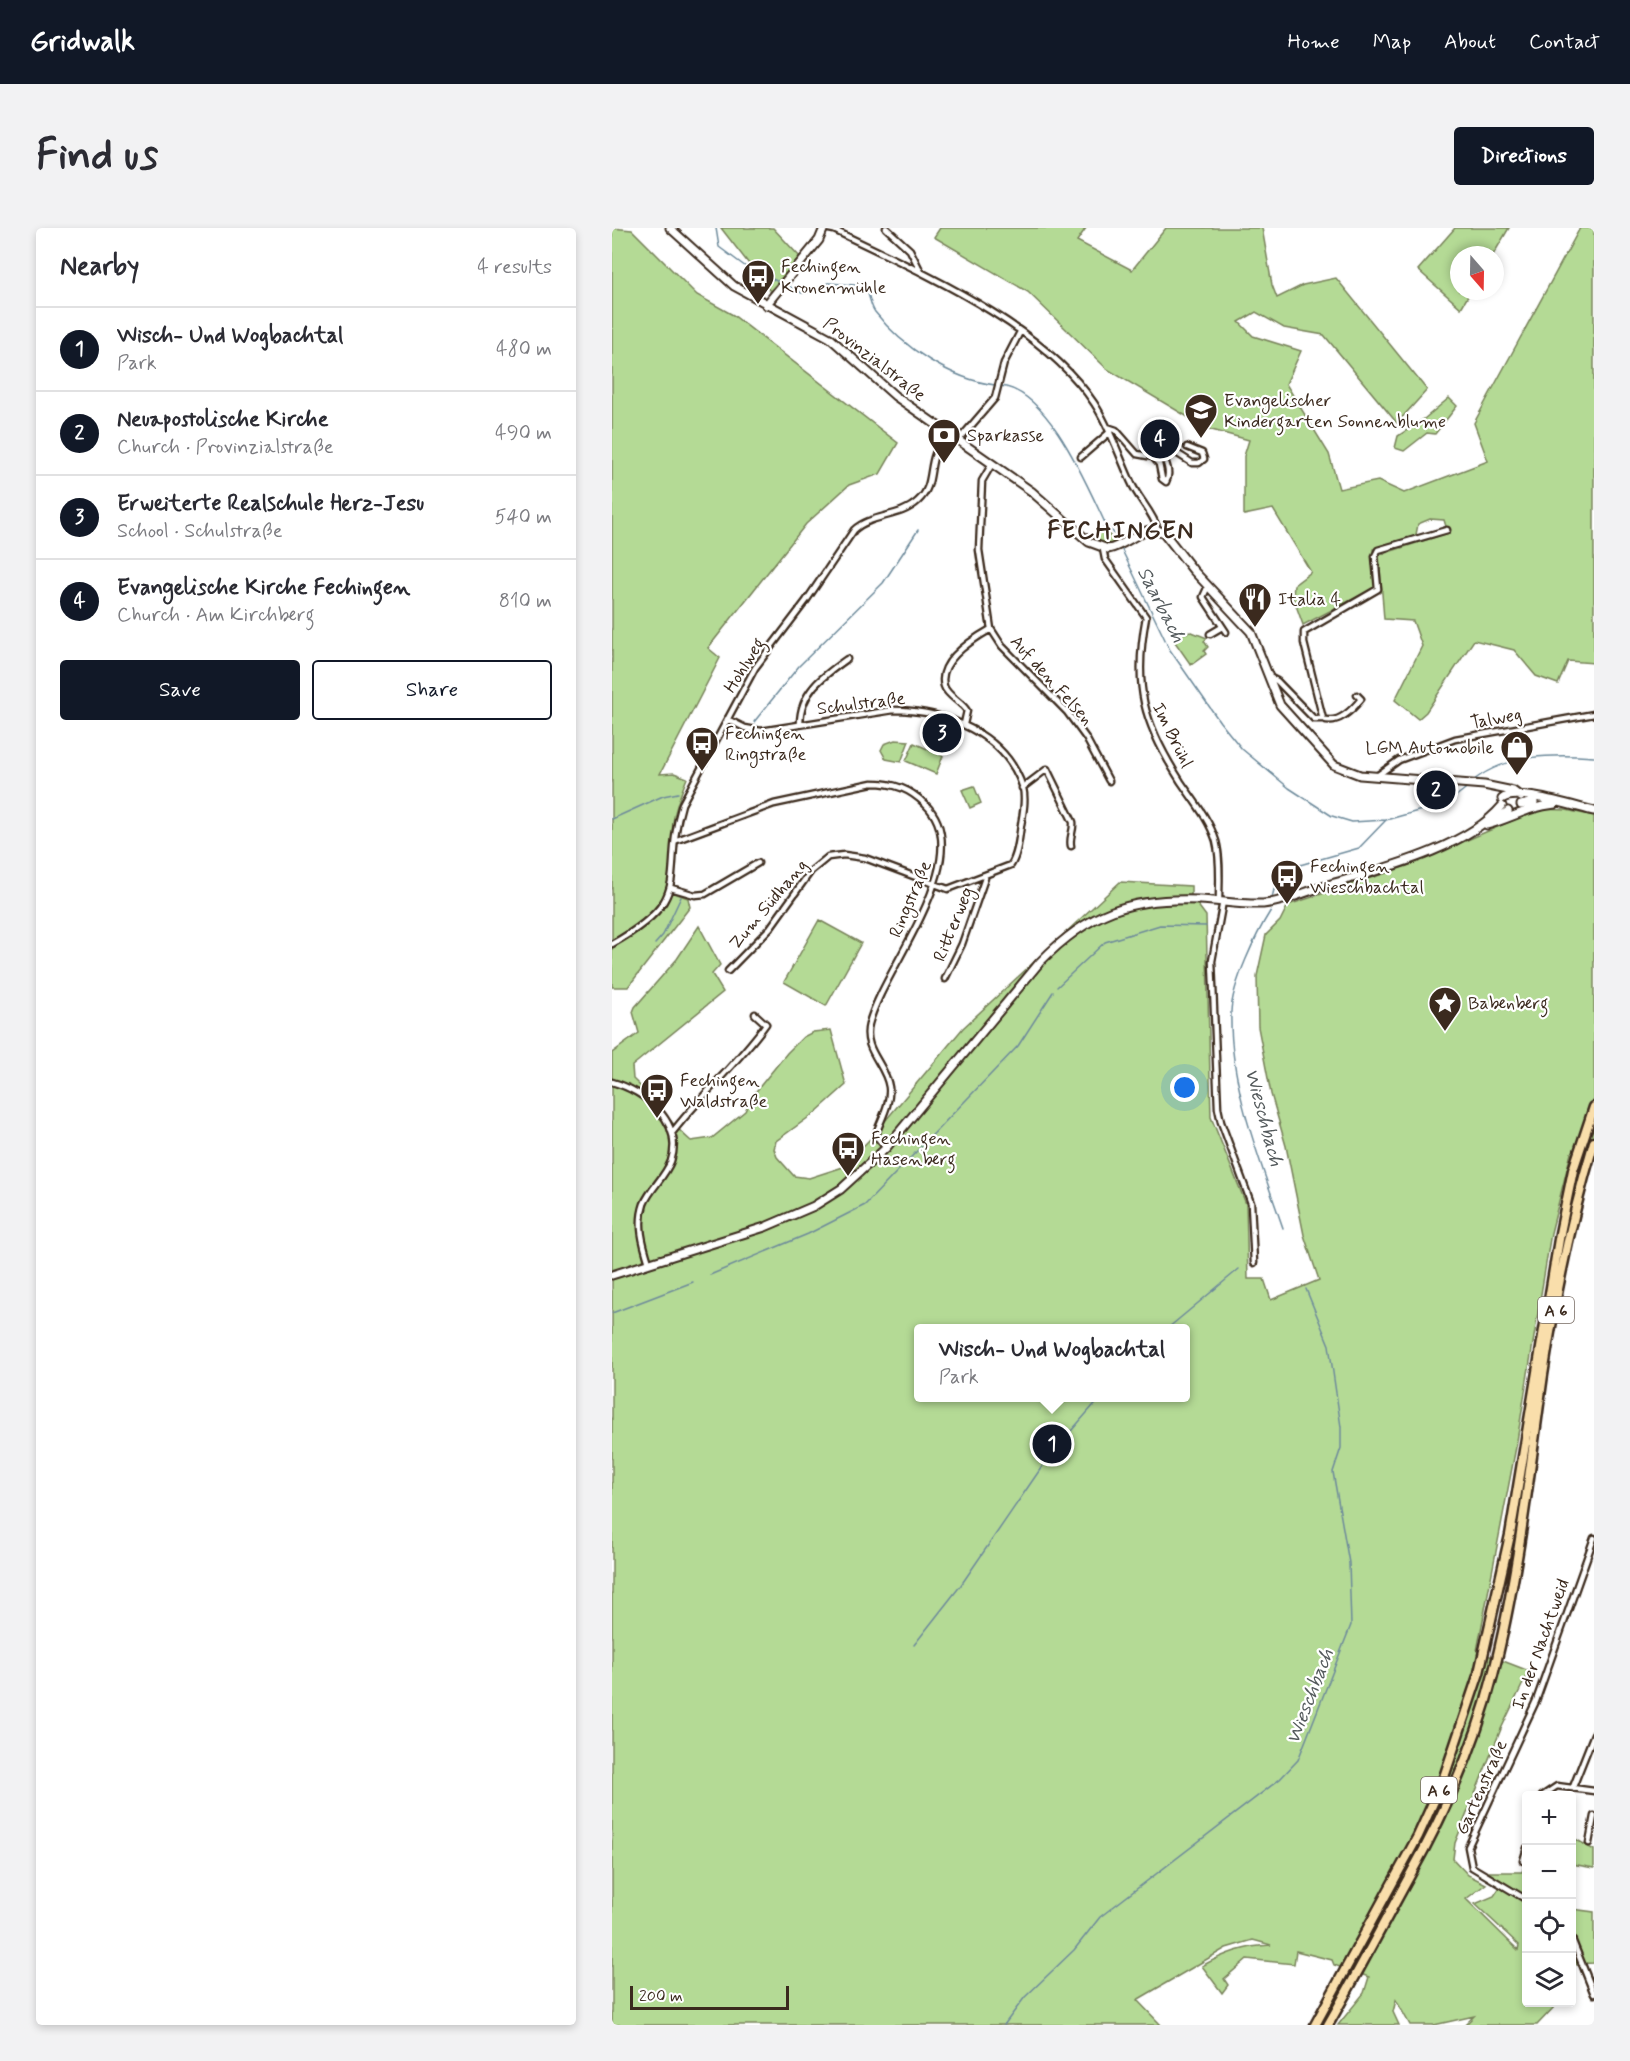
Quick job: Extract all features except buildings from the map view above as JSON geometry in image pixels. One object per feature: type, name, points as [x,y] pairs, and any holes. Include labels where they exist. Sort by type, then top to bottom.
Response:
[{"type":"highway","name":"A 6","points":[[1315,2025],[1418,1836],[1442,1782],[1482,1664],[1506,1551],[1560,1233],[1574,1170],[1594,1107]]},
{"type":"highway","name":"A 6","points":[[1328,2025],[1430,1843],[1455,1790],[1493,1677],[1505,1622],[1544,1372],[1569,1236],[1594,1142]]},
{"type":"main road","name":"Provinzialstraße","points":[[670,228],[734,286],[830,338],[883,386],[1056,511],[1089,542],[1103,549]]},
{"type":"main road","points":[[766,305],[819,240],[824,228]]},
{"type":"main road","points":[[1103,549],[1116,547],[1145,532],[1158,530],[1164,533],[1208,586],[1251,632],[1284,712],[1328,760],[1345,771],[1375,776],[1483,785],[1513,791],[1521,801]]},
{"type":"main road","points":[[1483,785],[1504,806],[1515,811],[1521,801]]},
{"type":"main road","points":[[1486,825],[1504,806],[1507,795],[1521,801],[1555,804]]},
{"type":"main road","points":[[1521,801],[1540,798],[1594,811]]},
{"type":"main road","points":[[612,1275],[792,1217],[841,1189],[886,1148],[1040,962],[1076,929],[1104,912],[1143,902],[1221,901],[1258,904],[1288,899],[1412,859],[1486,825],[1516,816],[1533,806],[1567,804]]},
{"type":"main road","points":[[1465,834],[1490,819],[1504,806]]},
{"type":"street","points":[[824,228],[921,272],[968,297],[1020,332],[1070,373],[1094,403],[1109,430],[1132,484],[1158,530]]},
{"type":"street","points":[[886,228],[910,250],[921,272]]},
{"type":"street","points":[[958,441],[990,406],[998,390],[1004,363],[1020,332]]},
{"type":"street","points":[[1081,457],[1109,430],[1116,430],[1137,454],[1153,457],[1159,464],[1162,479],[1166,482],[1169,477],[1167,462],[1160,447],[1164,445],[1192,463],[1199,463],[1203,459],[1202,453],[1187,447]]},
{"type":"street","name":"Hohlweg","points":[[612,944],[639,929],[655,915],[671,888],[682,804],[767,650],[806,602],[854,530],[866,522],[898,511],[919,500],[931,479],[935,454],[947,433]]},
{"type":"street","points":[[964,724],[967,711],[946,689],[944,679],[953,658],[960,649],[992,629],[982,580],[979,550],[982,481],[992,464]]},
{"type":"street","points":[[1323,719],[1304,643],[1304,632],[1378,590],[1375,556],[1378,550],[1447,530]]},
{"type":"street","name":"Im Brühl","points":[[1103,549],[1106,559],[1129,589],[1146,617],[1140,668],[1142,700],[1164,756],[1213,832],[1218,855],[1221,901],[1212,961],[1218,1108],[1251,1203],[1254,1263]]},
{"type":"street","points":[[1208,586],[1203,597],[1226,632]]},
{"type":"street","points":[[1210,634],[1222,627]]},
{"type":"street","name":"Auf den Felsen","points":[[992,629],[1002,646],[1078,726],[1109,781]]},
{"type":"street","points":[[800,724],[806,696],[824,676],[847,659]]},
{"type":"street","points":[[1269,677],[1277,681],[1317,721],[1323,719],[1329,721],[1343,716],[1361,699],[1357,695]]},
{"type":"street","name":"Schulstraße","points":[[727,719],[745,728],[761,731],[893,710],[928,712],[964,724],[1006,758],[1023,788]]},
{"type":"street","name":"Talweg","points":[[1375,776],[1386,772],[1392,763],[1455,739],[1594,714]]},
{"type":"street","points":[[934,886],[948,889],[985,878],[1011,866],[1023,809],[1023,788],[1055,764]]},
{"type":"street","points":[[1047,769],[1073,822],[1074,830],[1069,838],[1071,846]]},
{"type":"street","name":"Ringstraße","points":[[677,840],[774,804],[872,783],[888,783],[918,796],[934,814],[942,835],[942,860],[934,886],[874,1009],[867,1034],[870,1050],[889,1087],[889,1095],[877,1131],[877,1137],[886,1148]]},
{"type":"street","name":"Zum Südhang","points":[[728,971],[770,928],[812,872],[828,857],[844,855],[865,858],[934,886]]},
{"type":"street","points":[[671,888],[695,895],[705,894],[758,863]]},
{"type":"street","name":"Ritterweg","points":[[945,980],[962,944],[985,878]]},
{"type":"street","points":[[672,1133],[689,1110],[750,1047],[766,1024],[755,1014]]},
{"type":"street","points":[[612,1082],[627,1086],[646,1097],[672,1133],[674,1146],[670,1161],[645,1204],[642,1215],[642,1238],[649,1263]]},
{"type":"street","name":"In der Nachtweid","points":[[1523,1726],[1545,1678],[1594,1538]]},
{"type":"street","name":"Gartenstraße","points":[[1523,1726],[1472,1836],[1468,1854],[1472,1867],[1525,1899]]},
{"type":"street","points":[[1573,1787],[1594,1734]]},
{"type":"street","points":[[1548,1791],[1552,1787],[1573,1787],[1594,1791]]},
{"type":"street","points":[[1589,1844],[1594,1816]]},
{"type":"street","points":[[1576,1949],[1594,1994]]},
{"type":"street","points":[[1578,1954],[1584,1951]]},
{"type":"green space","points":[[612,228],[632,230],[697,295],[733,315],[898,443],[880,474],[849,485],[806,524],[708,648],[720,658],[660,774],[674,773],[687,778],[674,817],[666,890],[688,898],[690,907],[628,987],[612,987]]},
{"type":"green space","points":[[721,228],[773,228],[800,257],[770,291]]},
{"type":"green space","points":[[940,228],[1086,228],[1077,241],[1132,270],[1166,228],[1262,228],[1272,285],[1277,298],[1303,285],[1336,278],[1427,390],[1397,423],[1324,335],[1284,328],[1256,312],[1239,322],[1253,336],[1301,351],[1286,384],[1329,454],[1339,489],[1378,481],[1404,493],[1488,461],[1474,423],[1580,228],[1594,228],[1594,663],[1568,661],[1558,684],[1536,676],[1514,650],[1474,640],[1426,712],[1418,719],[1395,700],[1422,646],[1413,621],[1384,619],[1379,555],[1448,533],[1444,520],[1430,519],[1418,524],[1415,540],[1373,549],[1376,587],[1303,625],[1293,597],[1294,585],[1311,572],[1273,509],[1244,515],[1244,456],[1249,440],[1208,429],[1107,369],[1028,292],[934,237]]},
{"type":"green space","points":[[1455,228],[1509,228],[1498,246],[1450,246],[1450,298],[1418,270]]},
{"type":"green space","points":[[1452,300],[1466,300],[1461,308]]},
{"type":"green space","points":[[1449,398],[1457,406],[1435,434],[1427,433],[1404,451],[1395,448],[1398,436],[1424,419]]},
{"type":"green space","points":[[1103,528],[1116,543],[1103,544],[1092,539]]},
{"type":"green space","points":[[1192,632],[1207,638],[1204,641],[1208,647],[1204,651],[1206,654],[1191,665],[1175,642],[1174,634]]},
{"type":"green space","points":[[895,740],[909,741],[901,762],[886,759],[881,750],[884,744]]},
{"type":"green space","points":[[914,743],[943,756],[936,774],[906,761]]},
{"type":"green space","points":[[974,786],[981,803],[970,808],[962,790]]},
{"type":"green space","points":[[1539,809],[1566,810],[1594,816],[1594,1161],[1571,1153],[1551,1233],[1516,1447],[1477,1651],[1529,1671],[1501,1729],[1455,1843],[1453,1859],[1468,1875],[1486,1884],[1466,1899],[1518,1950],[1519,1945],[1475,1904],[1494,1896],[1502,1884],[1482,1872],[1522,1872],[1522,2007],[1554,2007],[1537,2025],[1465,2025],[1474,2016],[1434,2025],[1410,2025],[1396,2000],[1393,2012],[1399,2025],[1338,2025],[1364,1993],[1369,1977],[1334,1965],[1332,1960],[1296,1951],[1294,1964],[1247,1959],[1224,1979],[1228,1985],[1222,1993],[1202,1966],[1235,1951],[1271,1945],[1253,1940],[1226,1948],[1137,2000],[1161,2025],[612,2025],[612,1053],[639,1033],[633,1012],[635,1007],[677,959],[699,926],[720,965],[712,974],[723,992],[632,1066],[633,1079],[691,1141],[712,1138],[745,1111],[753,1095],[803,1037],[813,1032],[831,1030],[846,1085],[816,1112],[776,1141],[774,1149],[777,1157],[794,1176],[809,1178],[843,1167],[870,1139],[963,1028],[1120,882],[1191,886],[1191,896],[1206,916],[1211,1117],[1246,1204],[1248,1279],[1264,1279],[1271,1300],[1319,1280],[1304,1235],[1258,1027],[1257,976],[1266,935],[1280,921],[1288,905],[1407,866]]},
{"type":"green space","points":[[819,920],[861,943],[826,1006],[784,982]]},
{"type":"green space","points":[[1576,1839],[1594,1850],[1594,1868],[1576,1865]]},
{"type":"green space","points":[[1576,1910],[1594,1912],[1594,1963],[1576,1964]]},
{"type":"waterway","name":"Saarbach","points":[[716,228],[719,247],[746,267],[779,282]]},
{"type":"waterway","name":"Saarbach","points":[[786,285],[802,293],[810,292],[828,283],[855,285],[867,291],[872,308],[886,325],[899,338],[929,360],[962,376],[995,385]]},
{"type":"waterway","name":"Saarbach","points":[[1000,386],[1018,392],[1035,404],[1050,422],[1065,443],[1107,527],[1113,532],[1118,542]]},
{"type":"waterway","points":[[754,722],[799,666],[883,583],[918,530]]},
{"type":"waterway","name":"Saarbach","points":[[1120,546],[1170,650],[1220,722],[1242,749],[1289,788],[1332,816],[1352,822],[1386,820],[1436,806],[1451,800],[1469,786]]},
{"type":"waterway","name":"Saarbach","points":[[1474,780],[1501,765],[1531,758],[1594,757]]},
{"type":"waterway","points":[[612,819],[663,796],[678,793]]},
{"type":"waterway","name":"Wieschbach","points":[[1272,898],[1277,877],[1286,869],[1359,848],[1386,820]]},
{"type":"waterway","points":[[655,944],[663,935],[681,897]]},
{"type":"waterway","name":"Wieschbach","points":[[1271,910],[1252,945],[1240,974],[1232,1001],[1232,1039],[1235,1067],[1248,1122],[1283,1228]]},
{"type":"waterway","points":[[1057,987],[1105,942],[1160,925],[1206,926]]},
{"type":"waterway","points":[[710,1275],[808,1234],[865,1205],[1018,1046],[1053,992]]},
{"type":"waterway","points":[[1173,1324],[1239,1269]]},
{"type":"waterway","points":[[612,1313],[693,1282]]},
{"type":"waterway","name":"Wieschbach","points":[[1004,2025],[1025,1997],[1074,1950],[1100,1917],[1280,1779],[1298,1760],[1351,1625],[1349,1563],[1333,1472],[1341,1448],[1341,1427],[1329,1345],[1306,1289]]},
{"type":"waterway","points":[[914,1645],[961,1585],[1050,1455],[1096,1402]]},
{"type":"place","name":"Fechingen Kronenmühle","points":[[758,305]]},
{"type":"place","name":"Evangelische Kirche Fechingen","points":[[1160,439]]},
{"type":"place","name":"Evangelischer Kindergarten Sonnenblume","points":[[1201,439]]},
{"type":"place","name":"Sparkasse","points":[[944,464]]},
{"type":"place","name":"Italia 4","points":[[1255,628]]},
{"type":"place","name":"Erweiterte Realschule Herz-Jesu","points":[[942,733]]},
{"type":"place","name":"Fechingen Ringstraße","points":[[702,772]]},
{"type":"place","name":"LGM Automobile","points":[[1517,776]]},
{"type":"place","name":"Neuapostolische Kirche","points":[[1436,790]]},
{"type":"place","name":"Fechingen Wieschbachtal","points":[[1287,905]]},
{"type":"place","name":"Babenberg","points":[[1445,1032]]},
{"type":"place","name":"Fechingen Waldstraße","points":[[657,1119]]},
{"type":"place","name":"Fechingen Hasenberg","points":[[848,1177]]},
{"type":"place","name":"Wisch- Und Wogbachtal","points":[[1052,1444]]},
{"type":"district","name":"FECHINGEN","points":[[1121,530]]}]
